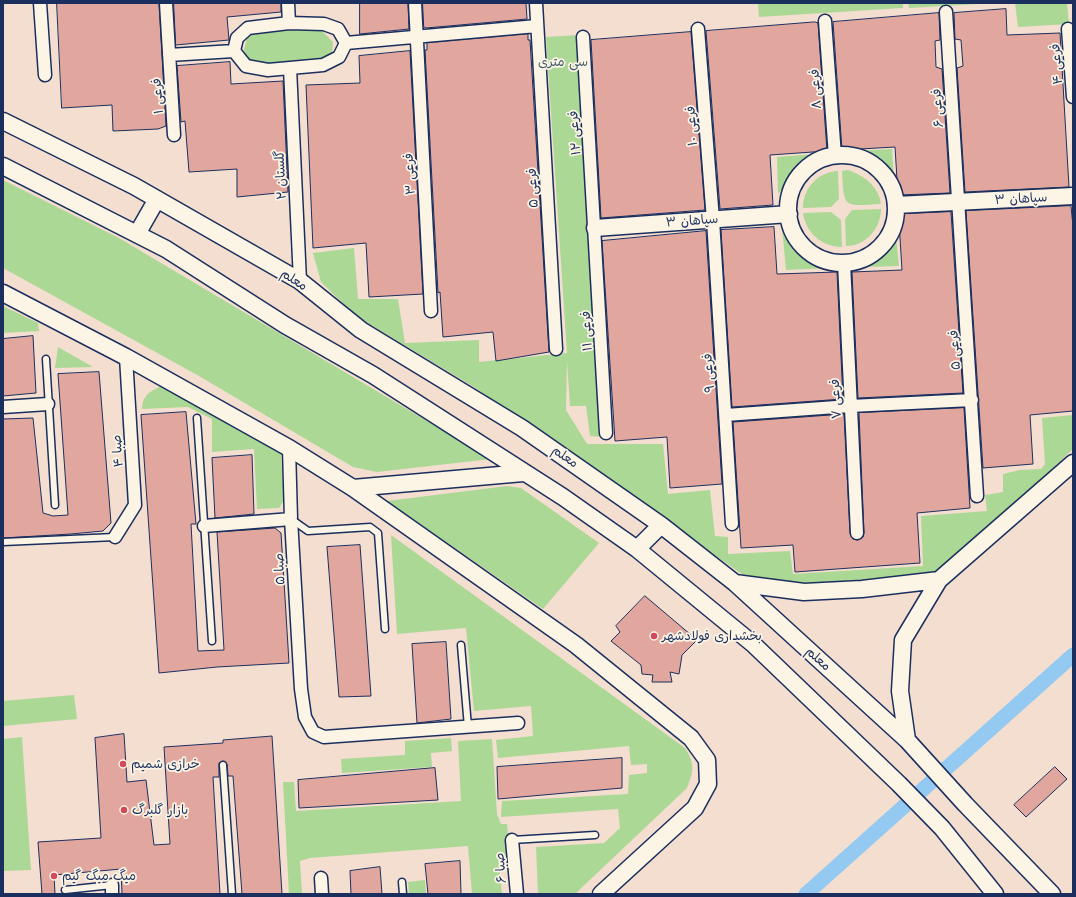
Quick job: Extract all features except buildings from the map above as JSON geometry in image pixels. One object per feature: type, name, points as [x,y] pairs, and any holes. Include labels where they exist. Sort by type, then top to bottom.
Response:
[{"type":"main road","name":"معلم","points":[[3,122],[156,199],[300,281],[361,330],[522,428],[661,525],[735,583],[907,740],[965,804],[1052,894]]},
{"type":"main road","points":[[835,156],[852,156],[869,162],[883,173],[892,188],[896,205],[895,222],[888,238],[876,251],[861,260],[844,263],[828,261],[813,254],[801,244],[793,230],[789,214],[790,198],[799,178],[806,170],[819,160],[835,156]]},
{"type":"main road","points":[[3,166],[166,249],[285,325],[373,375],[523,473],[563,497],[637,549],[753,644],[942,828],[995,894]]},
{"type":"main road","name":"سپاهان ۳","points":[[896,205],[959,203],[1073,196]]},
{"type":"main road","points":[[137,234],[156,199]]},
{"type":"main road","name":"سپاهان ۳","points":[[595,228],[789,214]]},
{"type":"main road","points":[[3,292],[126,357],[289,448],[353,488],[576,645],[691,738],[707,760],[708,784],[695,808],[601,894]]},
{"type":"main road","points":[[907,740],[900,691],[904,640],[939,580],[1073,462]]},
{"type":"main road","points":[[353,488],[523,473]]},
{"type":"main road","points":[[637,549],[661,525]]},
{"type":"main road","points":[[735,583],[804,592],[862,589],[939,580]]},
{"type":"street","points":[[40,3],[45,75]]},
{"type":"street","name":"فرعی ۱","points":[[166,3],[174,135]]},
{"type":"street","points":[[288,3],[289,23]]},
{"type":"street","points":[[415,3],[417,36]]},
{"type":"street","points":[[346,43],[537,26],[536,3]]},
{"type":"street","name":"فرعی ۶","points":[[946,12],[959,203]]},
{"type":"street","name":"فرعی ۸","points":[[825,21],[835,156]]},
{"type":"street","points":[[234,51],[237,38],[248,28],[289,23],[324,24],[338,29],[346,43]]},
{"type":"street","name":"فرعی ۵","points":[[537,26],[556,349]]},
{"type":"street","name":"فرعی ۱۰","points":[[698,29],[713,220]]},
{"type":"street","name":"فرعی ۴","points":[[1068,29],[1073,96]]},
{"type":"street","name":"فرعی ۳","points":[[417,36],[431,311]]},
{"type":"street","name":"فرعی ۱۲","points":[[583,37],[595,228]]},
{"type":"street","points":[[234,51],[246,66],[268,70],[323,65],[338,57],[346,43]]},
{"type":"street","points":[[169,55],[234,51]]},
{"type":"street","name":"گلستان ۲","points":[[290,68],[300,281]]},
{"type":"street","name":"فرعی ۵","points":[[959,203],[977,496]]},
{"type":"street","name":"فرعی ۹","points":[[713,220],[732,524]]},
{"type":"street","name":"فرعی ۱۱","points":[[595,228],[606,433]]},
{"type":"street","name":"فرعی ۷","points":[[844,263],[857,533]]},
{"type":"street","name":"صبا ۴","points":[[114,537],[135,505],[126,357]]},
{"type":"street","points":[[726,415],[850,406],[972,400]]},
{"type":"street","points":[[3,406],[48,404]]},
{"type":"street","name":"صبا ۵","points":[[289,448],[291,519],[301,689],[305,717],[313,732],[324,737],[518,724]]},
{"type":"street","points":[[204,526],[291,519]]},
{"type":"street","name":"صبا ۶","points":[[512,840],[517,894]]},
{"type":"street","points":[[321,878],[322,894]]},
{"type":"lane","points":[[46,358],[55,505]]},
{"type":"lane","points":[[197,418],[212,641]]},
{"type":"lane","points":[[291,519],[308,531],[370,527],[378,533],[385,629]]},
{"type":"lane","points":[[3,542],[114,537]]},
{"type":"lane","points":[[461,645],[468,727]]},
{"type":"lane","points":[[223,765],[232,894]]},
{"type":"lane","points":[[512,840],[595,835]]},
{"type":"lane","points":[[402,882],[403,894]]},
{"type":"lane","points":[[65,890],[112,890]]},
{"type":"green space","points":[[758,3],[903,3],[903,8],[759,17]]},
{"type":"green space","points":[[908,3],[996,3],[909,8]]},
{"type":"green space","points":[[1015,3],[1067,3],[1069,24],[1018,27]]},
{"type":"green space","points":[[282,30],[322,31],[333,42],[332,54],[322,62],[266,66],[253,63],[246,57],[244,50],[247,38],[254,32]]},
{"type":"green space","name":"سی متری","points":[[578,35],[601,437],[590,436],[586,406],[570,406],[567,361],[566,410],[587,444],[663,444],[668,494],[710,490],[715,536],[728,537],[728,554],[790,551],[793,574],[923,566],[921,516],[987,511],[985,495],[1003,492],[1003,474],[1020,470],[1041,469],[1045,464],[1042,418],[1073,415],[1073,449],[938,576],[797,585],[746,577],[474,387],[356,316],[321,282],[313,253],[354,248],[358,299],[398,299],[405,343],[479,340],[479,362],[567,353],[546,37]]},
{"type":"green space","points":[[892,149],[894,182],[874,161],[855,151]]},
{"type":"green space","points":[[815,154],[797,170],[778,194],[777,157]]},
{"type":"green space","points":[[848,170],[865,178],[874,187],[880,198],[881,204],[859,205],[852,204],[845,199],[842,171]]},
{"type":"green space","points":[[838,171],[839,199],[831,207],[803,208],[806,194],[813,182],[824,174]]},
{"type":"green space","points":[[3,180],[119,238],[491,459],[377,472],[353,467],[199,376],[3,268]]},
{"type":"green space","points":[[881,209],[878,223],[871,235],[860,243],[846,246],[845,219],[852,210]]},
{"type":"green space","points":[[831,212],[841,220],[842,247],[822,242],[816,238],[811,233],[803,213]]},
{"type":"green space","points":[[782,227],[803,250],[829,268],[786,270]]},
{"type":"green space","points":[[896,237],[899,266],[866,267],[881,254]]},
{"type":"green space","points":[[3,306],[38,323],[39,331],[3,333]]},
{"type":"green space","points":[[58,347],[93,367],[55,368]]},
{"type":"green space","points":[[161,386],[176,387],[277,448],[281,454],[284,500],[279,508],[257,509],[254,449],[212,452],[212,419],[188,407],[142,409],[147,394]]},
{"type":"green space","points":[[507,486],[521,488],[599,543],[543,609],[387,501]]},
{"type":"green space","points":[[391,535],[685,748],[691,758],[692,772],[687,788],[575,894],[538,894],[536,847],[604,843],[620,828],[618,809],[501,817],[502,801],[628,794],[629,775],[647,773],[647,764],[631,765],[629,746],[498,758],[496,740],[533,736],[531,706],[474,711],[466,628],[397,634]]},
{"type":"green space","points":[[74,695],[77,719],[3,726],[3,701]]},
{"type":"green space","points":[[22,737],[31,870],[3,871],[3,739]]},
{"type":"green space","points":[[451,738],[452,751],[431,753],[432,767],[342,773],[341,759],[405,755],[405,741]]},
{"type":"green space","points":[[492,739],[497,814],[501,824],[507,824],[510,855],[498,856],[502,894],[472,894],[468,846],[310,858],[300,861],[302,894],[289,894],[283,782],[294,782],[296,811],[461,801],[458,741]]},
{"type":"green space","points":[[425,880],[426,894],[409,894],[408,882]]},
{"type":"waterway","points":[[806,894],[1073,655]]},
{"type":"place","name":"بخشداری فولادشهر","points":[[654,636]]},
{"type":"place","name":"خرازی شمیم","points":[[123,764]]},
{"type":"place","name":"بازار گلبرگ","points":[[124,810]]},
{"type":"place","name":"میگ میگ گیم","points":[[54,876]]}]
